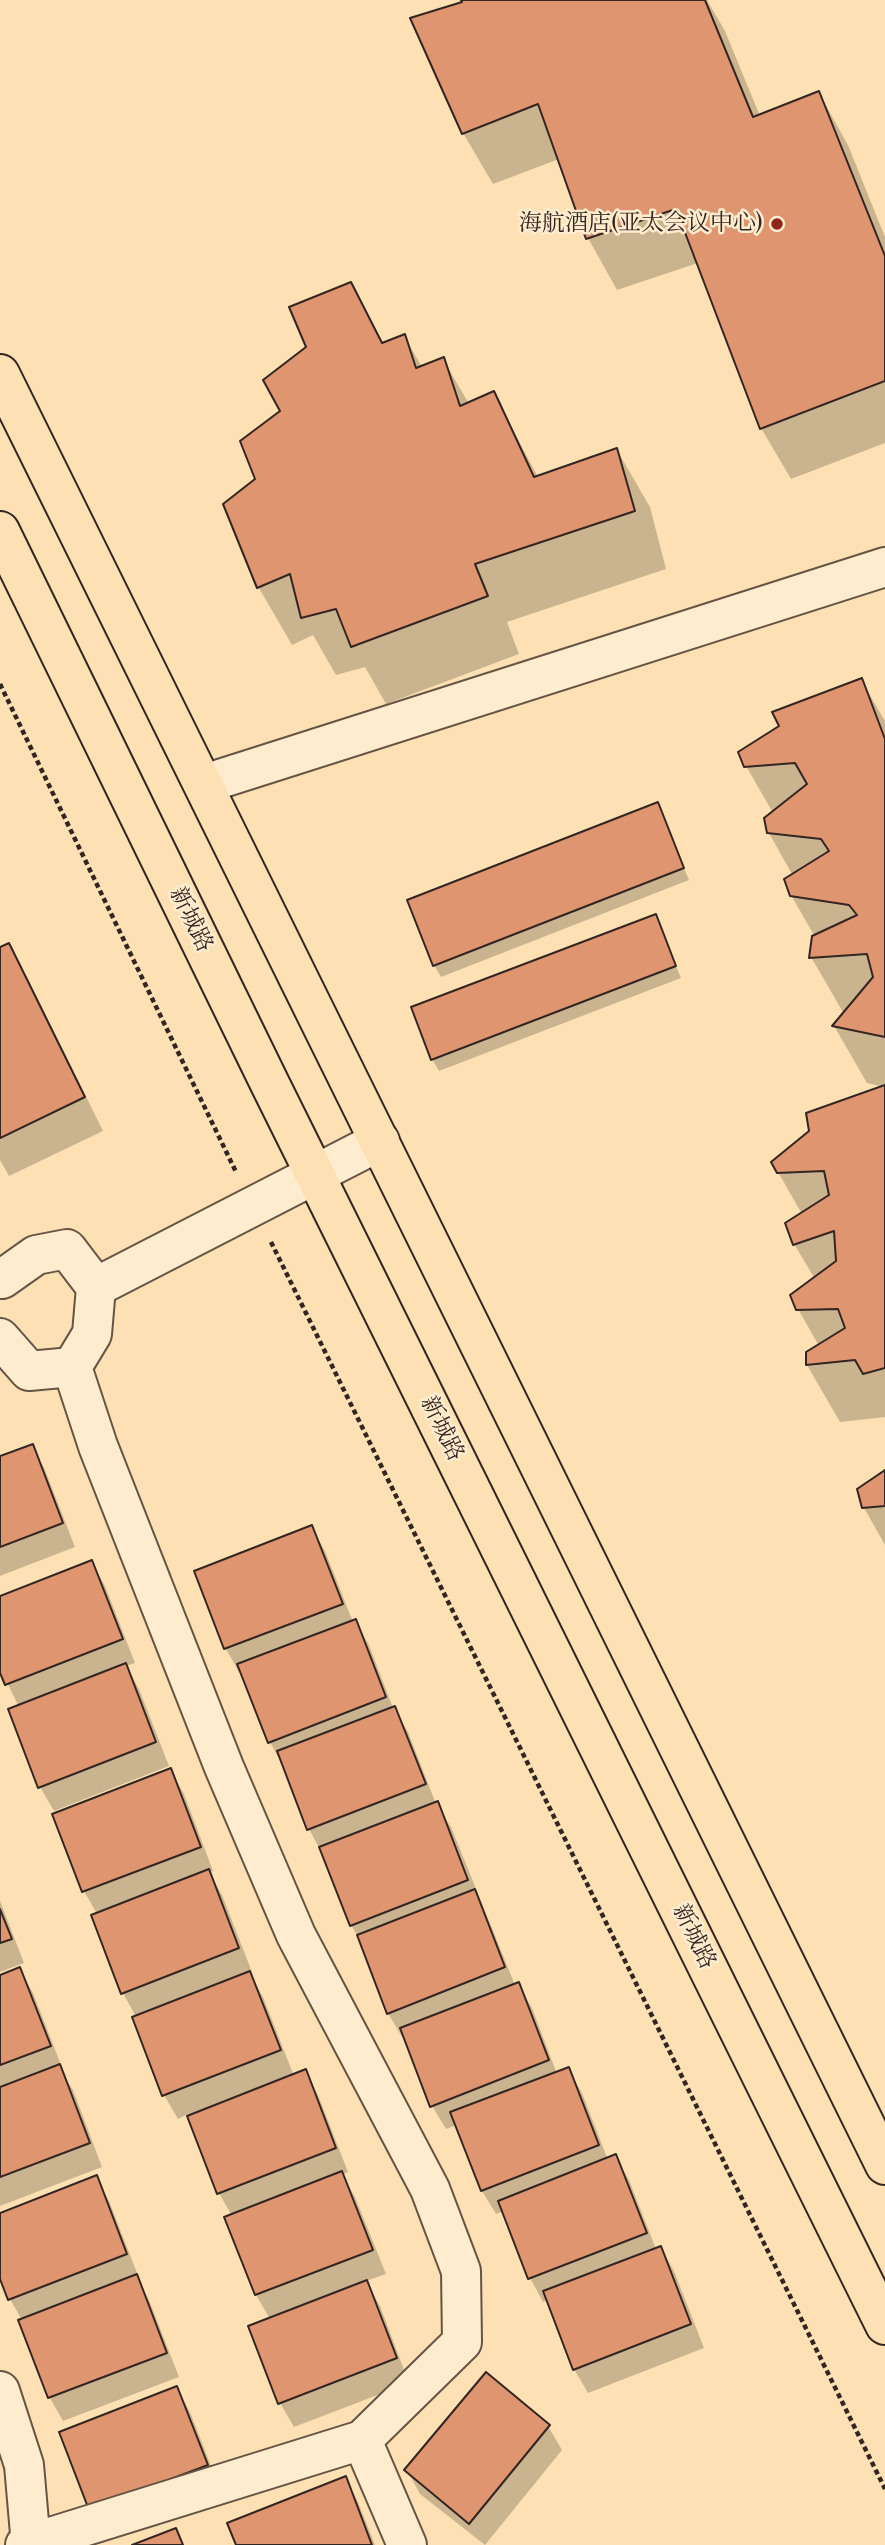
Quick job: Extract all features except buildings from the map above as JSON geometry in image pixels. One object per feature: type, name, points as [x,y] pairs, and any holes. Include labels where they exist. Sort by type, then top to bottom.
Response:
[{"type":"main road","points":[[0,374],[885,2165]]},
{"type":"main road","name":"新城路","points":[[0,531],[885,2325]]},
{"type":"street","points":[[204,784],[885,567]]},
{"type":"street","points":[[96,1287],[380,1141]]},
{"type":"street","points":[[0,2391],[24,2465],[29,2545],[362,2440],[462,2342],[461,2271],[430,2189],[355,2051],[286,1911],[224,1767],[103,1459],[72,1367],[92,1334],[96,1287],[67,1249],[36,1255],[1,1281]]},
{"type":"street","points":[[0,1338],[29,1371],[72,1367]]},
{"type":"street","points":[[362,2440],[407,2545]]},
{"type":"path","points":[[0,684],[253,1206],[885,2489]]},
{"type":"place","name":"海航酒店(亚太会议中心)","points":[[777,224]]}]
